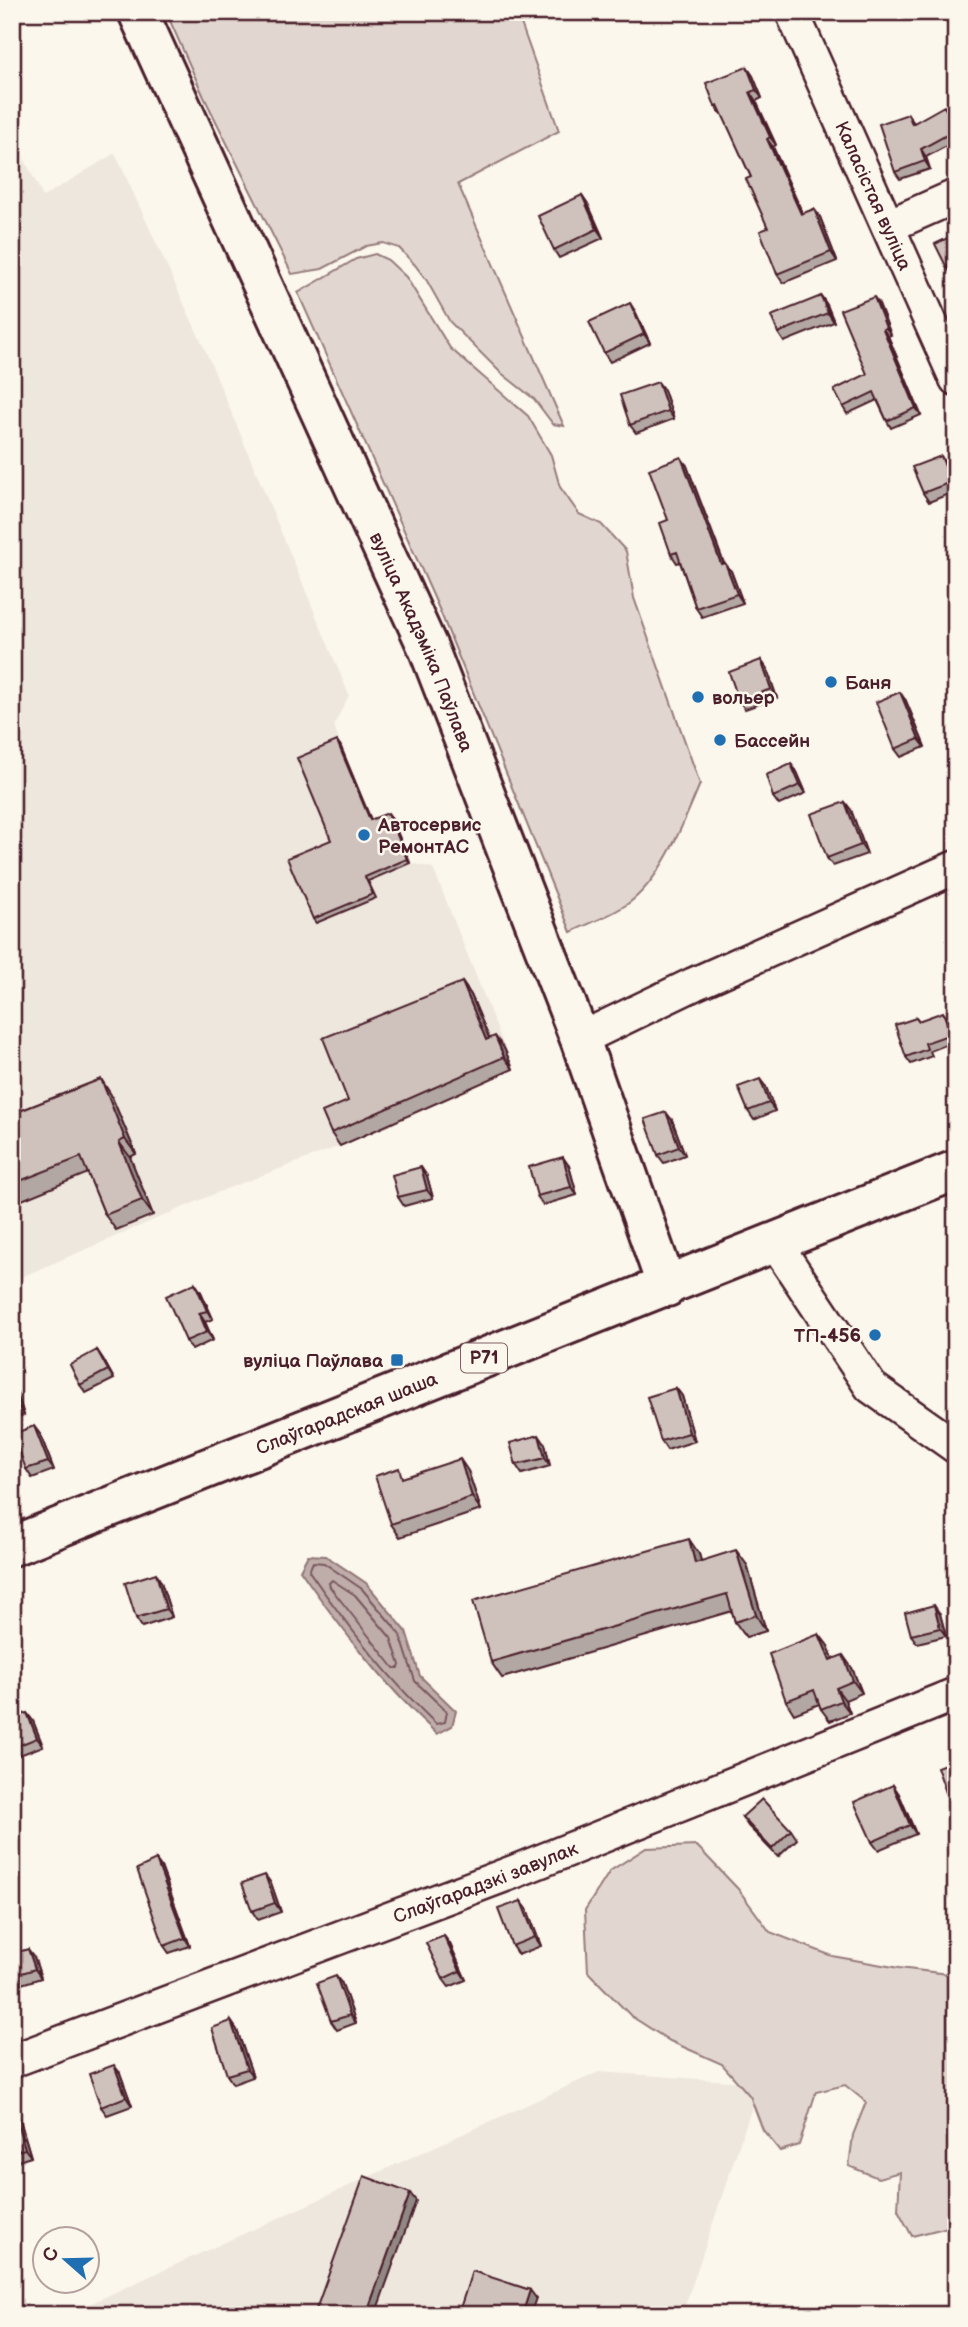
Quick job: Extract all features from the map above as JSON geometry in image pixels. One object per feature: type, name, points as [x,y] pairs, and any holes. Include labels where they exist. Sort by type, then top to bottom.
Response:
[{"type":"main road","name":"вуліца Акадэміка Паўлава","points":[[138,12],[429,650],[580,1039],[667,1287]]},
{"type":"main road","name":"Слаўгарадская шаша","points":[[12,1546],[956,1170]]},
{"type":"street","name":"Каласістая вуліца","points":[[792,12],[956,379]]},
{"type":"street","points":[[888,226],[956,196]]},
{"type":"street","points":[[580,1039],[694,984],[956,867]]},
{"type":"street","points":[[775,1243],[871,1387],[956,1447]]},
{"type":"street","name":"Слаўгарадзкі завулак","points":[[12,2061],[516,1871],[956,1694]]},
{"type":"shaded area","points":[[166,12],[517,12],[559,131],[458,184],[564,426],[553,424],[534,399],[500,372],[450,322],[427,281],[399,248],[383,243],[366,246],[322,269],[292,274],[204,97]]},
{"type":"shaded area","points":[[12,133],[43,197],[115,153],[207,354],[349,695],[334,725],[373,824],[391,817],[410,863],[433,868],[513,1069],[340,1146],[226,1189],[12,1281]]},
{"type":"shaded area","points":[[375,254],[388,260],[406,277],[450,348],[528,416],[551,455],[560,487],[579,514],[601,524],[626,551],[634,598],[700,784],[661,867],[639,895],[606,916],[571,932],[440,611],[298,293],[356,259]]},
{"type":"shaded area","points":[[697,1846],[738,1889],[770,1932],[832,1956],[956,1975],[956,2221],[944,2228],[912,2236],[898,2210],[900,2172],[878,2178],[849,2166],[853,2135],[866,2102],[845,2085],[816,2092],[799,2145],[780,2151],[763,2130],[750,2096],[722,2064],[670,2041],[631,2016],[588,1972],[585,1910],[610,1871],[646,1848]]},
{"type":"shaded area","points":[[599,2072],[760,2083],[682,2315],[65,2315]]},
{"type":"water","points":[[308,1555],[326,1556],[366,1583],[406,1631],[420,1676],[456,1711],[452,1726],[437,1734],[364,1656],[300,1570]]},
{"type":"building","points":[[747,67],[756,90],[750,92],[770,137],[767,139],[801,214],[814,209],[831,252],[777,274],[760,231],[768,228],[746,179],[751,177],[706,83]]},
{"type":"building","points":[[944,106],[956,130],[921,149],[925,161],[895,172],[879,124],[908,114],[912,124]]},
{"type":"building","points":[[582,195],[597,229],[554,250],[538,216]]},
{"type":"building","points":[[956,234],[956,262],[946,266],[935,244]]},
{"type":"building","points":[[821,296],[828,313],[778,333],[771,316]]},
{"type":"building","points":[[874,297],[886,328],[883,329],[916,408],[887,421],[874,392],[843,407],[834,390],[867,374],[840,310]]},
{"type":"building","points":[[630,303],[644,334],[604,353],[589,322]]},
{"type":"building","points":[[658,382],[668,411],[630,425],[620,395]]},
{"type":"building","points":[[941,456],[951,482],[923,493],[912,467]]},
{"type":"building","points":[[681,457],[721,564],[725,563],[737,594],[696,608],[677,552],[671,554],[660,523],[668,520],[649,469]]},
{"type":"building","points":[[761,660],[771,689],[739,701],[729,672]]},
{"type":"building","points":[[900,692],[919,739],[895,749],[876,702]]},
{"type":"building","name":"Автосервис РемонтАС","points":[[337,741],[370,820],[388,813],[407,859],[365,877],[373,894],[313,919],[287,858],[331,840],[297,758]]},
{"type":"building","points":[[791,764],[800,785],[773,797],[766,775]]},
{"type":"building","points":[[845,802],[861,845],[827,858],[811,814]]},
{"type":"building","points":[[462,982],[486,1040],[495,1036],[504,1057],[331,1133],[322,1112],[348,1101],[323,1038]]},
{"type":"building","points":[[943,1012],[951,1034],[925,1043],[927,1049],[906,1057],[895,1025],[916,1018],[918,1021]]},
{"type":"building","points":[[101,1079],[125,1139],[119,1142],[142,1200],[105,1215],[81,1157],[12,1184],[12,1114]]},
{"type":"building","points":[[760,1079],[769,1103],[748,1111],[738,1087]]},
{"type":"building","points":[[666,1112],[679,1147],[658,1155],[645,1119]]},
{"type":"building","points":[[563,1157],[571,1187],[537,1196],[529,1167]]},
{"type":"building","points":[[421,1167],[427,1190],[398,1197],[392,1175]]},
{"type":"building","points":[[195,1283],[207,1311],[199,1313],[207,1332],[186,1341],[166,1296]]},
{"type":"building","points":[[97,1350],[108,1370],[80,1385],[70,1365]]},
{"type":"building","points":[[676,1388],[689,1433],[661,1441],[647,1397]]},
{"type":"building","points":[[12,1389],[18,1406],[12,1408]]},
{"type":"building","points":[[34,1426],[48,1462],[26,1469],[13,1434]]},
{"type":"building","points":[[539,1435],[545,1458],[516,1465],[510,1443]]},
{"type":"building","points":[[460,1459],[472,1497],[391,1524],[375,1476],[399,1468],[402,1478]]},
{"type":"building","points":[[689,1539],[695,1563],[736,1550],[756,1615],[735,1622],[727,1594],[491,1662],[473,1601]]},
{"type":"building","points":[[156,1573],[166,1609],[136,1618],[125,1583]]},
{"type":"building","points":[[934,1605],[940,1628],[911,1635],[905,1613]]},
{"type":"building","points":[[819,1634],[830,1660],[843,1655],[853,1681],[836,1688],[841,1701],[821,1709],[814,1690],[786,1701],[769,1654]]},
{"type":"building","points":[[27,1713],[37,1738],[12,1748],[12,1718]]},
{"type":"building","points":[[956,1760],[956,1796],[948,1798],[937,1767]]},
{"type":"building","points":[[893,1785],[910,1825],[872,1842],[854,1802]]},
{"type":"building","points":[[762,1799],[791,1830],[772,1849],[742,1817]]},
{"type":"building","points":[[156,1860],[185,1938],[164,1946],[137,1869]]},
{"type":"building","points":[[265,1875],[275,1903],[252,1911],[242,1883]]},
{"type":"building","points":[[521,1901],[535,1937],[512,1946],[498,1909]]},
{"type":"building","points":[[444,1936],[460,1971],[443,1979],[426,1943]]},
{"type":"building","points":[[28,1949],[35,1969],[12,1976],[12,1954]]},
{"type":"building","points":[[336,1976],[350,2015],[331,2021],[317,1983]]},
{"type":"building","points":[[231,2021],[247,2069],[227,2075],[212,2028]]},
{"type":"building","points":[[114,2065],[126,2097],[101,2107],[89,2074]]},
{"type":"building","points":[[12,2107],[25,2149],[12,2152]]},
{"type":"building","points":[[364,2176],[410,2193],[366,2315],[314,2315]]},
{"type":"building","points":[[472,2271],[530,2290],[522,2315],[458,2315]]},
{"type":"place","name":"Баня","points":[[831,682]]},
{"type":"place","name":"вольер","points":[[698,697]]},
{"type":"place","name":"Бассейн","points":[[720,740]]},
{"type":"place","name":"Автосервис РемонтАС","points":[[364,835]]},
{"type":"place","name":"ТП-456","points":[[875,1335]]},
{"type":"place","name":"вуліца Паўлава","points":[[397,1360]]}]
